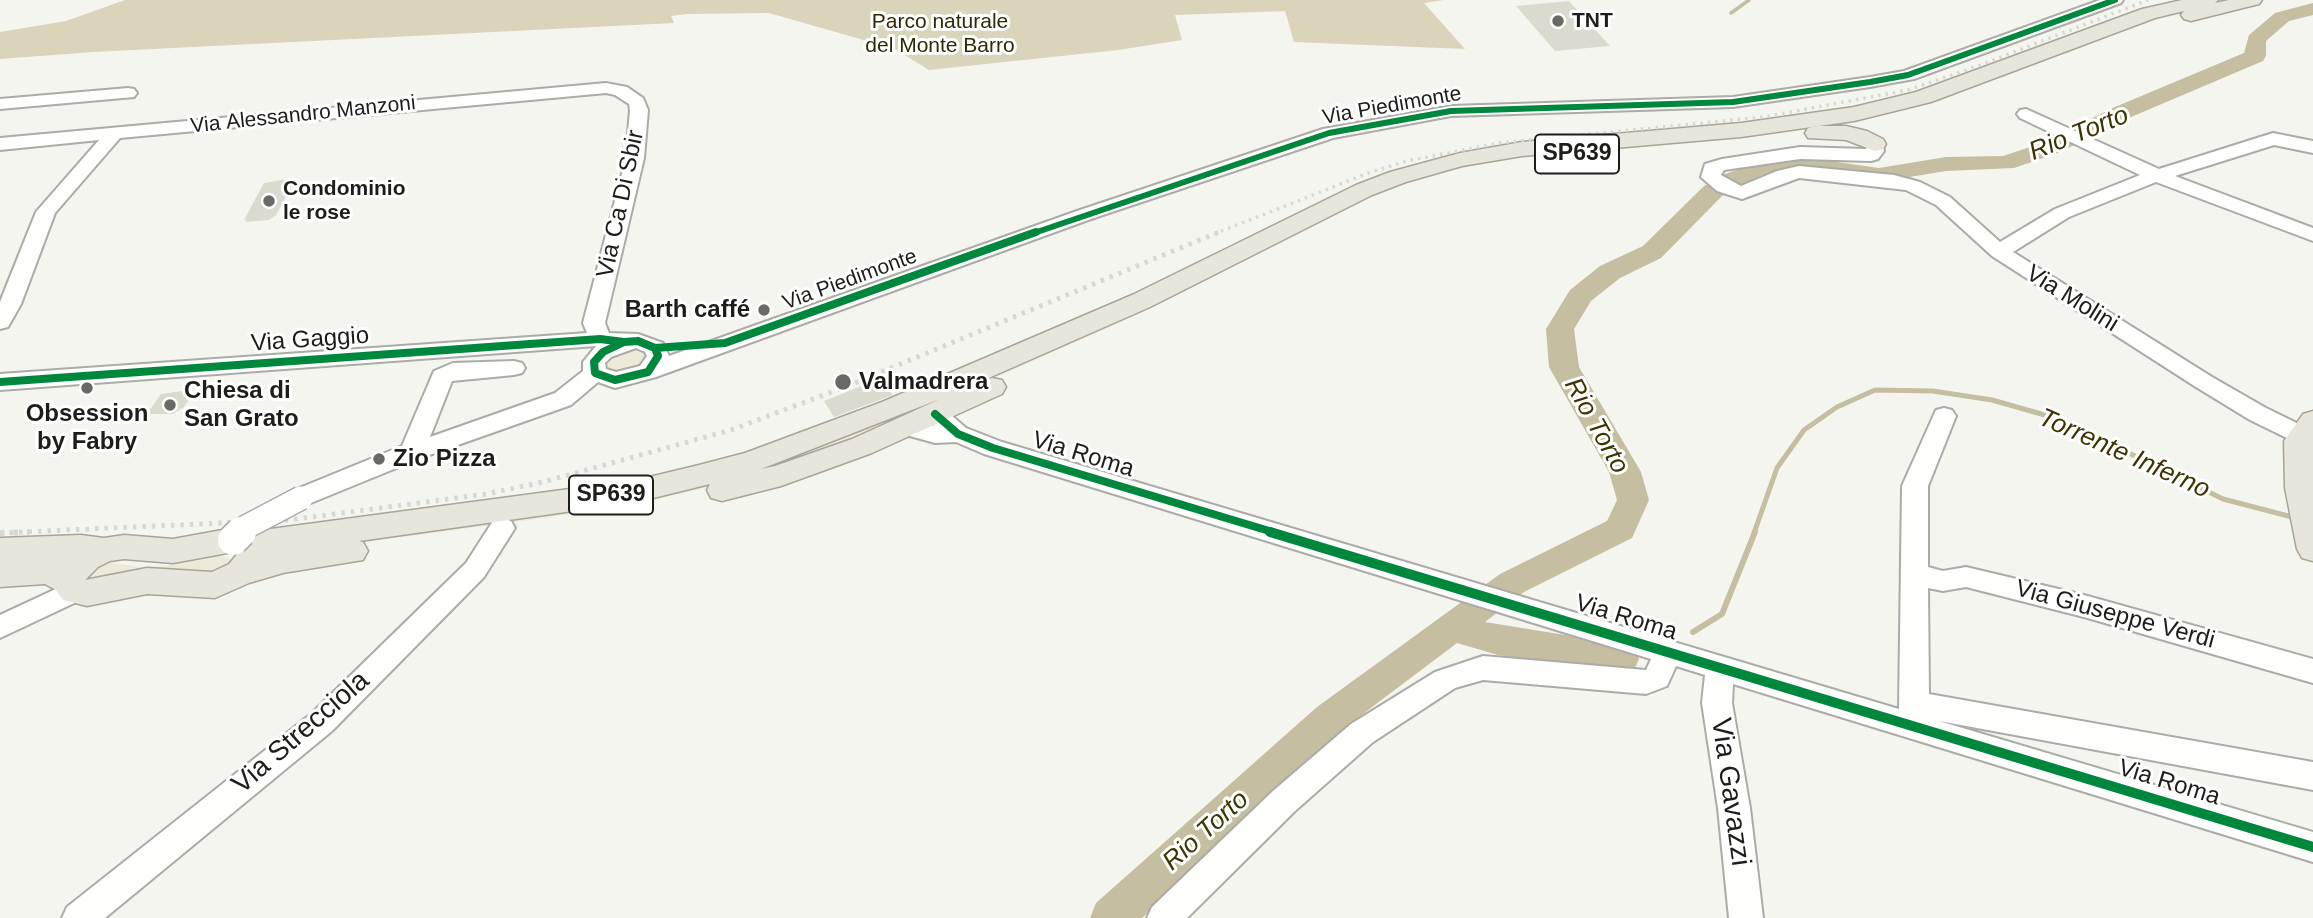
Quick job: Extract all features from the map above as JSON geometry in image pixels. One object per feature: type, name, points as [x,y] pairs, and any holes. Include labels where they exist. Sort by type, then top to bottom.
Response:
[{"type":"main road","name":"SP639","points":[[240,552],[283,561],[643,509],[769,478],[907,427],[927,405],[1364,190],[1431,167],[1522,149],[1741,130],[1854,114],[1923,97],[2149,13],[2208,0]]},
{"type":"main road","name":"SP639","points":[[0,550],[81,547],[104,550],[124,547],[240,552],[637,491],[753,461],[927,405],[1158,310],[1363,206],[1419,183],[1518,160],[1794,134],[1912,112],[1960,97],[2161,22],[2252,0]]},
{"type":"main road","points":[[1874,145],[1872,131],[1875,126],[1912,112]]},
{"type":"main road","points":[[1794,134],[1846,133],[1860,136],[1874,145]]},
{"type":"main road","points":[[2307,428],[2299,441],[2300,488],[2312,543]]},
{"type":"main road","points":[[71,586],[74,570],[87,558],[104,550]]},
{"type":"main road","name":"SP639","points":[[0,574],[50,571],[71,586],[100,592],[147,581],[215,585],[240,552]]},
{"type":"street","name":"Via Piedimonte","points":[[725,343],[655,348],[638,341],[624,342],[610,347],[598,356],[615,380],[648,372],[1084,215],[1329,133],[1451,111],[1570,105],[1733,102],[1870,82],[1908,75],[2113,0]]},
{"type":"street","name":"Via Alessandro Manzoni","points":[[0,144],[606,88]]},
{"type":"street","name":"Via Ca Di Sbir","points":[[598,356],[594,323],[635,158],[639,110],[637,102],[629,95],[606,88]]},
{"type":"street","points":[[0,104],[128,93],[111,128],[114,134],[46,212],[10,304],[0,322]]},
{"type":"street","points":[[2026,114],[2160,177],[2313,234]]},
{"type":"street","name":"Via Molini","points":[[2307,428],[2276,424],[2204,382],[1999,252],[2062,213],[2132,184],[2273,139],[2313,147]]},
{"type":"street","points":[[1874,145],[1875,150],[1871,155],[1800,153],[1722,165],[1712,168],[1711,177],[1723,186],[1750,191],[1784,175],[1799,172],[1894,181],[1913,186],[1943,201],[1999,252]]},
{"type":"street","name":"Via Gaggio","points":[[0,382],[572,341],[598,356]]},
{"type":"street","points":[[648,372],[658,356],[655,348]]},
{"type":"street","points":[[240,552],[246,527],[301,498],[412,452],[563,399],[598,356]]},
{"type":"street","points":[[412,452],[442,376],[453,372],[514,368]]},
{"type":"street","name":"Via Roma","points":[[927,405],[958,434],[993,448],[1720,667],[1914,715],[2313,847]]},
{"type":"street","points":[[1944,416],[1915,486],[1914,715],[2313,776]]},
{"type":"street","name":"Via Roma","points":[[907,427],[935,435],[958,434]]},
{"type":"street","name":"Via Strecciola","points":[[79,918],[322,722],[475,570],[502,528]]},
{"type":"street","name":"Via Giuseppe Verdi","points":[[1915,574],[1943,581],[1966,577],[2084,606],[2313,671]]},
{"type":"street","points":[[0,627],[57,602],[71,586]]},
{"type":"street","points":[[1164,918],[1284,801],[1362,733],[1445,680],[1470,670],[1490,668],[1646,682],[1657,678],[1668,651]]},
{"type":"street","name":"Via Gavazzi","points":[[1720,667],[1717,703],[1734,808],[1746,918]]},
{"type":"shaded area","points":[[2235,0],[2156,19],[1958,93],[1851,121],[1754,135],[1553,152],[1835,122],[2162,15]]},
{"type":"shaded area","points":[[1552,152],[1503,159],[1426,176],[1372,196],[1139,314],[940,402],[935,399],[1156,303],[1341,209],[1393,186],[1440,171],[1505,157]]},
{"type":"shaded area","points":[[629,347],[639,348],[647,353],[646,364],[627,375],[605,370],[605,360]]},
{"type":"shaded area","points":[[883,420],[889,425],[816,454],[709,487],[653,500],[552,517],[291,552],[651,498],[782,460]]},
{"type":"shaded area","points":[[219,556],[228,557],[232,562],[217,574],[159,570],[92,580],[90,577],[98,565],[107,562],[141,567],[164,566]]},
{"type":"green space","name":"Parco naturale del Monte Barro","points":[[125,0],[1444,0],[1424,3],[1465,49],[1294,42],[1285,11],[1175,15],[1182,40],[1118,50],[929,70],[895,49],[769,13],[671,16],[674,23],[0,59],[0,32],[66,21]]},
{"type":"building","name":"TNT","points":[[1569,1],[1610,46],[1555,51],[1516,6]]},
{"type":"building","name":"Condominio le rose","points":[[293,178],[291,182],[294,182],[276,215],[269,220],[245,222],[264,183]]},
{"type":"building","points":[[879,379],[893,395],[834,417],[824,401]]},
{"type":"building","name":"Chiesa di San Grato","points":[[190,390],[188,392],[194,393],[184,407],[173,414],[147,414],[161,394]]},
{"type":"waterway","points":[[1731,13],[1749,0]]},
{"type":"waterway","name":"Rio Torto","points":[[1452,627],[1512,583],[1620,529],[1633,500],[1625,472],[1564,367],[1560,329],[1580,296],[1610,272],[1652,252],[1713,191],[1734,179],[1757,171],[1783,167],[1809,165],[1879,175],[1946,164],[2005,163],[2050,148],[2123,112],[2255,56],[2256,39],[2282,17],[2313,9]]},
{"type":"waterway","name":"Torrente Inferno","points":[[1754,533],[1777,468],[1804,430],[1837,407],[1875,390],[1933,391],[1992,400],[2059,419],[2223,499],[2296,518]]},
{"type":"waterway","name":"Torrente Inferno","points":[[1693,632],[1722,614],[1755,532]]},
{"type":"waterway","name":"Rio Torto","points":[[1111,918],[1330,718],[1452,627]]},
{"type":"waterway","name":"Torrente Inferno","points":[[1452,627],[1498,640],[1621,659]]},
{"type":"railway","points":[[1218,233],[1371,172],[1407,161],[1499,143],[1764,117],[1908,90],[1978,66],[2148,0]]},
{"type":"railway","points":[[29,532],[0,533],[289,520],[486,494],[543,482],[731,430],[845,387],[1218,233]]},
{"type":"cycle path","points":[[655,348],[725,343],[1084,215],[1329,133],[1451,111],[1733,102],[1870,82],[1908,75],[2115,0]]},
{"type":"cycle path","points":[[0,382],[600,339],[624,342]]},
{"type":"cycle path","points":[[638,341],[655,348],[658,356],[648,372],[615,380],[595,373],[594,362],[603,352],[624,342],[638,341]]},
{"type":"cycle path","points":[[935,414],[958,434],[993,448],[2313,847]]},
{"type":"place","name":"TNT","points":[[1558,21]]},
{"type":"place","name":"Condominio le rose","points":[[269,201]]},
{"type":"place","name":"Barth caffé","points":[[764,310]]},
{"type":"place","name":"Valmadrera","points":[[843,382]]},
{"type":"place","name":"Obsession by Fabry","points":[[87,388]]},
{"type":"place","name":"Chiesa di San Grato","points":[[170,405]]},
{"type":"place","name":"Zio Pizza","points":[[379,459]]}]
